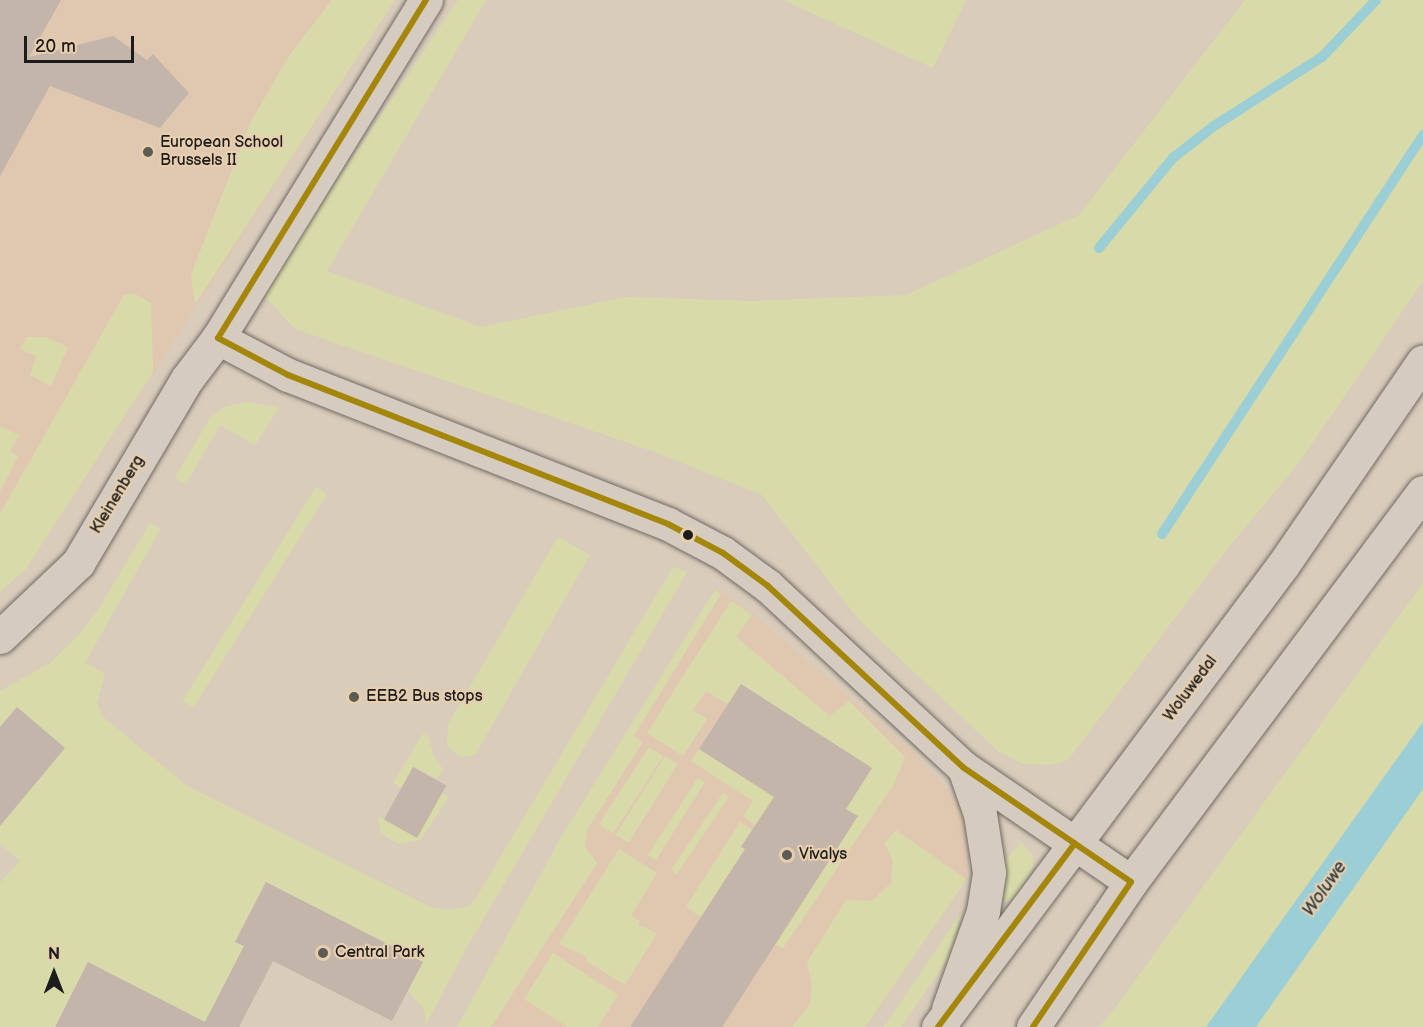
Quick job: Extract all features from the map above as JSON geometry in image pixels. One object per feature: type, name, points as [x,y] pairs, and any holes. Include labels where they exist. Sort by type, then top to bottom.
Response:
[{"type":"main road","name":"Kleinenberg","points":[[0,637],[78,563],[187,379],[218,338],[426,0]]},
{"type":"main road","points":[[218,338],[288,375],[668,524],[723,553],[768,586],[964,768],[1131,882]]},
{"type":"main road","name":"Woluwedal","points":[[943,1018],[1283,565],[1423,361]]},
{"type":"main road","points":[[1033,1027],[1131,882],[1423,492]]},
{"type":"main road","points":[[943,1018],[983,911],[989,872],[981,814],[964,768]]},
{"type":"shaded area","name":"European School Brussels II","points":[[0,0],[395,0],[26,569],[0,592]]},
{"type":"shaded area","points":[[716,588],[753,614],[910,749],[956,800],[970,828],[966,879],[866,1027],[459,1027]]},
{"type":"green space","points":[[332,0],[395,0],[195,304],[191,275],[250,123],[289,56]]},
{"type":"green space","points":[[458,0],[486,0],[327,271],[481,327],[626,297],[752,301],[906,295],[1079,215],[1245,0],[1423,0],[1423,281],[1298,464],[1223,554],[1068,760],[1051,765],[1023,764],[998,751],[860,621],[762,495],[652,451],[295,329],[262,293]]},
{"type":"green space","points":[[783,0],[966,0],[933,68]]},
{"type":"green space","points":[[135,294],[151,303],[153,372],[26,569],[0,592],[0,514],[124,295]]},
{"type":"green space","points":[[27,337],[45,337],[68,347],[51,386],[30,375],[36,356],[20,349]]},
{"type":"green space","points":[[248,402],[279,408],[255,445],[220,425],[186,484],[175,478],[210,418],[224,407]]},
{"type":"green space","points":[[0,426],[19,435],[10,452],[18,456],[0,491]]},
{"type":"green space","points":[[316,487],[327,494],[193,708],[182,701]]},
{"type":"green space","points":[[150,523],[161,528],[85,663],[105,674],[97,703],[103,717],[187,786],[431,907],[448,910],[468,907],[476,898],[673,567],[687,572],[463,954],[426,1025],[424,1009],[408,991],[422,962],[266,882],[235,941],[244,946],[205,1022],[88,962],[58,1021],[67,1027],[0,1027],[0,883],[20,861],[0,844],[0,826],[65,748],[17,707],[0,726],[0,691],[50,663],[78,636],[98,610]]},
{"type":"green space","points":[[558,537],[590,555],[475,755],[461,757],[447,746],[448,724]]},
{"type":"green space","points":[[1423,583],[1423,1027],[1099,1027],[1116,1007]]},
{"type":"green space","points":[[715,590],[721,594],[634,736],[642,743],[587,830],[585,847],[597,863],[491,1027],[457,1027],[560,839]]},
{"type":"green space","points":[[731,601],[752,615],[736,637],[830,716],[849,701],[905,757],[894,784],[783,948],[775,945],[857,816],[846,809],[872,768],[741,684],[728,704],[706,691],[693,710],[707,719],[683,756],[647,733]]},
{"type":"green space","points":[[427,732],[433,755],[443,769],[437,779],[414,767],[401,788],[393,783],[422,735]]},
{"type":"green space","points":[[649,747],[663,756],[613,833],[599,824]]},
{"type":"green space","points":[[699,749],[774,797],[755,825],[743,816],[753,801],[691,761]]},
{"type":"green space","points":[[665,756],[678,764],[628,843],[616,835]]},
{"type":"green space","points":[[698,778],[705,782],[656,860],[648,855]]},
{"type":"green space","points":[[442,792],[449,797],[420,840],[398,844],[381,833],[378,816],[416,837]]},
{"type":"green space","points":[[723,793],[729,797],[677,874],[671,870]]},
{"type":"green space","points":[[740,822],[752,830],[741,846],[745,849],[701,917],[686,907]]},
{"type":"green space","points":[[896,830],[966,879],[964,883],[865,1027],[792,1027],[810,1004],[812,987],[807,962],[846,900],[872,901],[891,883],[893,860],[884,843]]},
{"type":"green space","points":[[1021,842],[1033,856],[1033,866],[1019,892],[1011,901],[1004,902],[1000,896],[1002,865]]},
{"type":"green space","points":[[619,849],[657,873],[631,916],[640,921],[638,925],[657,933],[625,985],[586,961],[587,957],[559,944]]},
{"type":"green space","points":[[963,910],[946,962],[901,1027],[884,1027]]},
{"type":"green space","points":[[553,953],[618,995],[598,1027],[568,1027],[524,999]]},
{"type":"water","name":"Woluwe","points":[[1423,722],[1423,789],[1256,1027],[1206,1027]]},
{"type":"building","points":[[0,0],[61,0],[29,57],[113,36],[147,60],[153,54],[189,93],[160,128],[50,86],[0,176]]},
{"type":"building","name":"Vivalys","points":[[741,684],[872,768],[846,809],[858,816],[722,1027],[630,1027],[745,849],[741,847],[774,797],[699,749]]},
{"type":"building","points":[[17,707],[65,748],[0,826],[0,727]]},
{"type":"building","points":[[413,767],[446,785],[417,838],[384,819]]},
{"type":"building","name":"Central Park","points":[[266,882],[423,962],[392,1021],[273,961],[239,1027],[55,1027],[88,962],[205,1022],[244,946],[235,942]]},
{"type":"waterway","points":[[1099,248],[1173,158],[1214,126],[1322,57],[1376,0]]},
{"type":"waterway","points":[[1162,534],[1423,135]]},
{"type":"transit line","points":[[218,338],[426,0]]},
{"type":"transit line","points":[[218,338],[288,375],[668,524],[723,553],[768,586],[964,768],[1131,882],[1033,1027]]},
{"type":"transit line","points":[[938,1027],[1075,843]]},
{"type":"place","name":"European School Brussels II","points":[[148,152]]},
{"type":"place","name":"EEB2 Bus stops","points":[[354,697]]},
{"type":"place","name":"Vivalys","points":[[787,855]]},
{"type":"place","name":"Central Park","points":[[323,953]]}]
